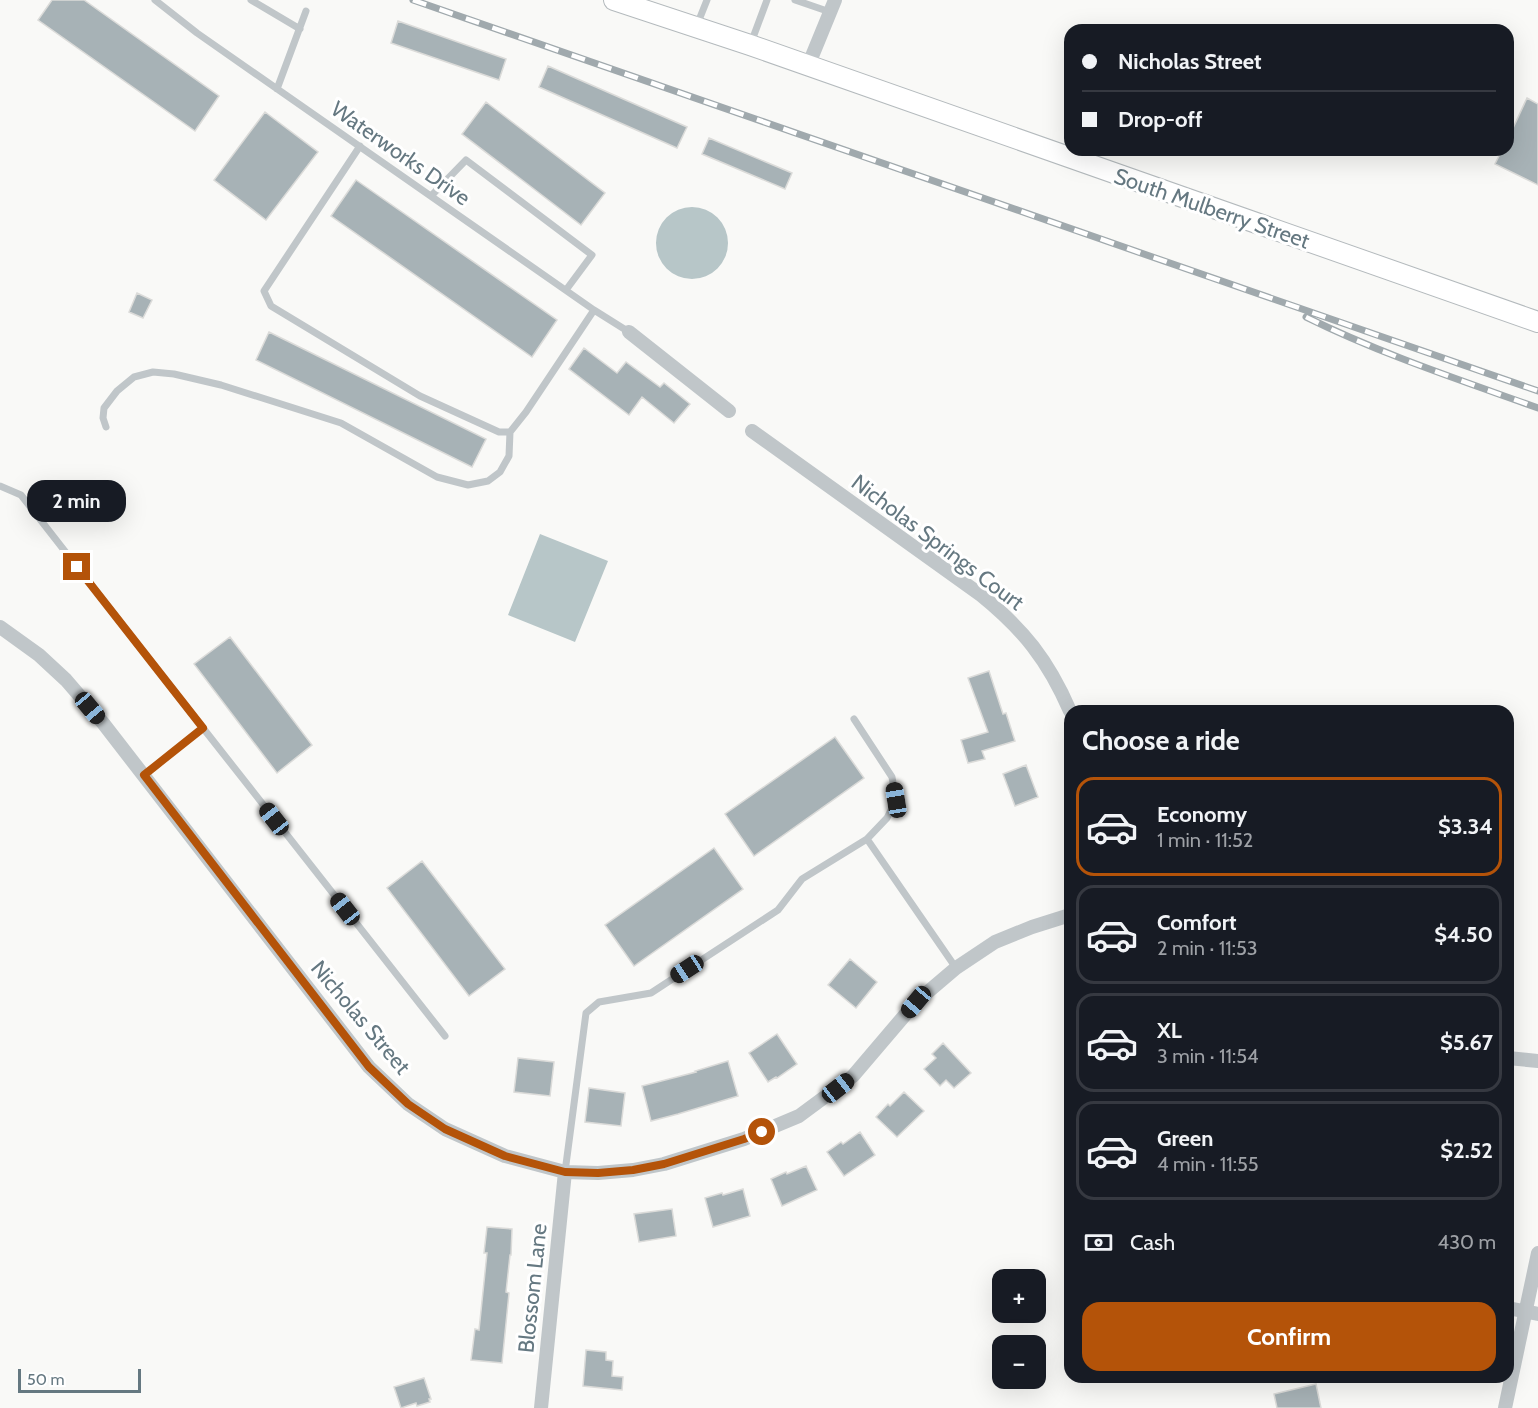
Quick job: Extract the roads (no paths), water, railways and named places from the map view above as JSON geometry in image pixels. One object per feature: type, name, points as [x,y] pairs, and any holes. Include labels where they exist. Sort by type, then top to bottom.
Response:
[{"type":"main road","name":"South Mulberry Street","points":[[614,0],[750,45],[1064,156]]},
{"type":"main road","name":"South Mulberry Street","points":[[1065,156],[1538,322]]},
{"type":"street","points":[[808,66],[830,12]]},
{"type":"street","points":[[629,332],[729,411]]},
{"type":"street","name":"Nicholas Springs Court","points":[[752,431],[1005,614],[1046,663],[1067,705]]},
{"type":"street","name":"Nicholas Street","points":[[0,627],[39,656],[66,680],[103,723],[369,1067],[408,1104],[445,1129],[505,1156],[565,1172],[598,1173],[633,1170],[664,1164],[744,1139],[799,1116],[853,1076],[916,1002],[956,968],[995,942],[1064,917]]},
{"type":"street","points":[[1514,1059],[1538,1061]]},
{"type":"street","name":"Blossom Lane","points":[[541,1408],[565,1172]]},
{"type":"street","points":[[1514,1376],[1532,1313],[1538,1253]]},
{"type":"street","points":[[1514,1309],[1532,1313]]},
{"type":"street","points":[[1505,1408],[1512,1383]]},
{"type":"lane","name":"Waterworks Drive","points":[[155,0],[197,33],[594,310],[629,332]]},
{"type":"lane","points":[[251,0],[300,28]]},
{"type":"lane","points":[[696,27],[707,0]]},
{"type":"lane","points":[[750,45],[767,0]]},
{"type":"lane","points":[[795,0],[830,12]]},
{"type":"lane","points":[[278,89],[306,11]]},
{"type":"lane","points":[[360,146],[264,291],[271,306],[420,396],[499,432],[510,432]]},
{"type":"lane","points":[[431,196],[466,160],[592,255],[566,290]]},
{"type":"lane","points":[[106,427],[103,418],[104,408],[117,391],[134,377],[153,372],[174,374],[221,385],[341,423],[437,477],[468,485],[488,481],[500,472],[508,456],[510,432],[526,412],[594,310]]},
{"type":"lane","points":[[0,486],[21,495],[445,1036]]},
{"type":"lane","points":[[565,1172],[586,1013],[599,1002],[651,993],[778,910],[802,879],[867,839],[887,818],[896,800],[892,777],[854,719]]},
{"type":"lane","points":[[144,775],[203,728]]},
{"type":"lane","points":[[867,839],[956,968]]},
{"type":"railway","points":[[413,0],[1538,391]]},
{"type":"railway","points":[[1306,317],[1392,355],[1538,408]]}]
